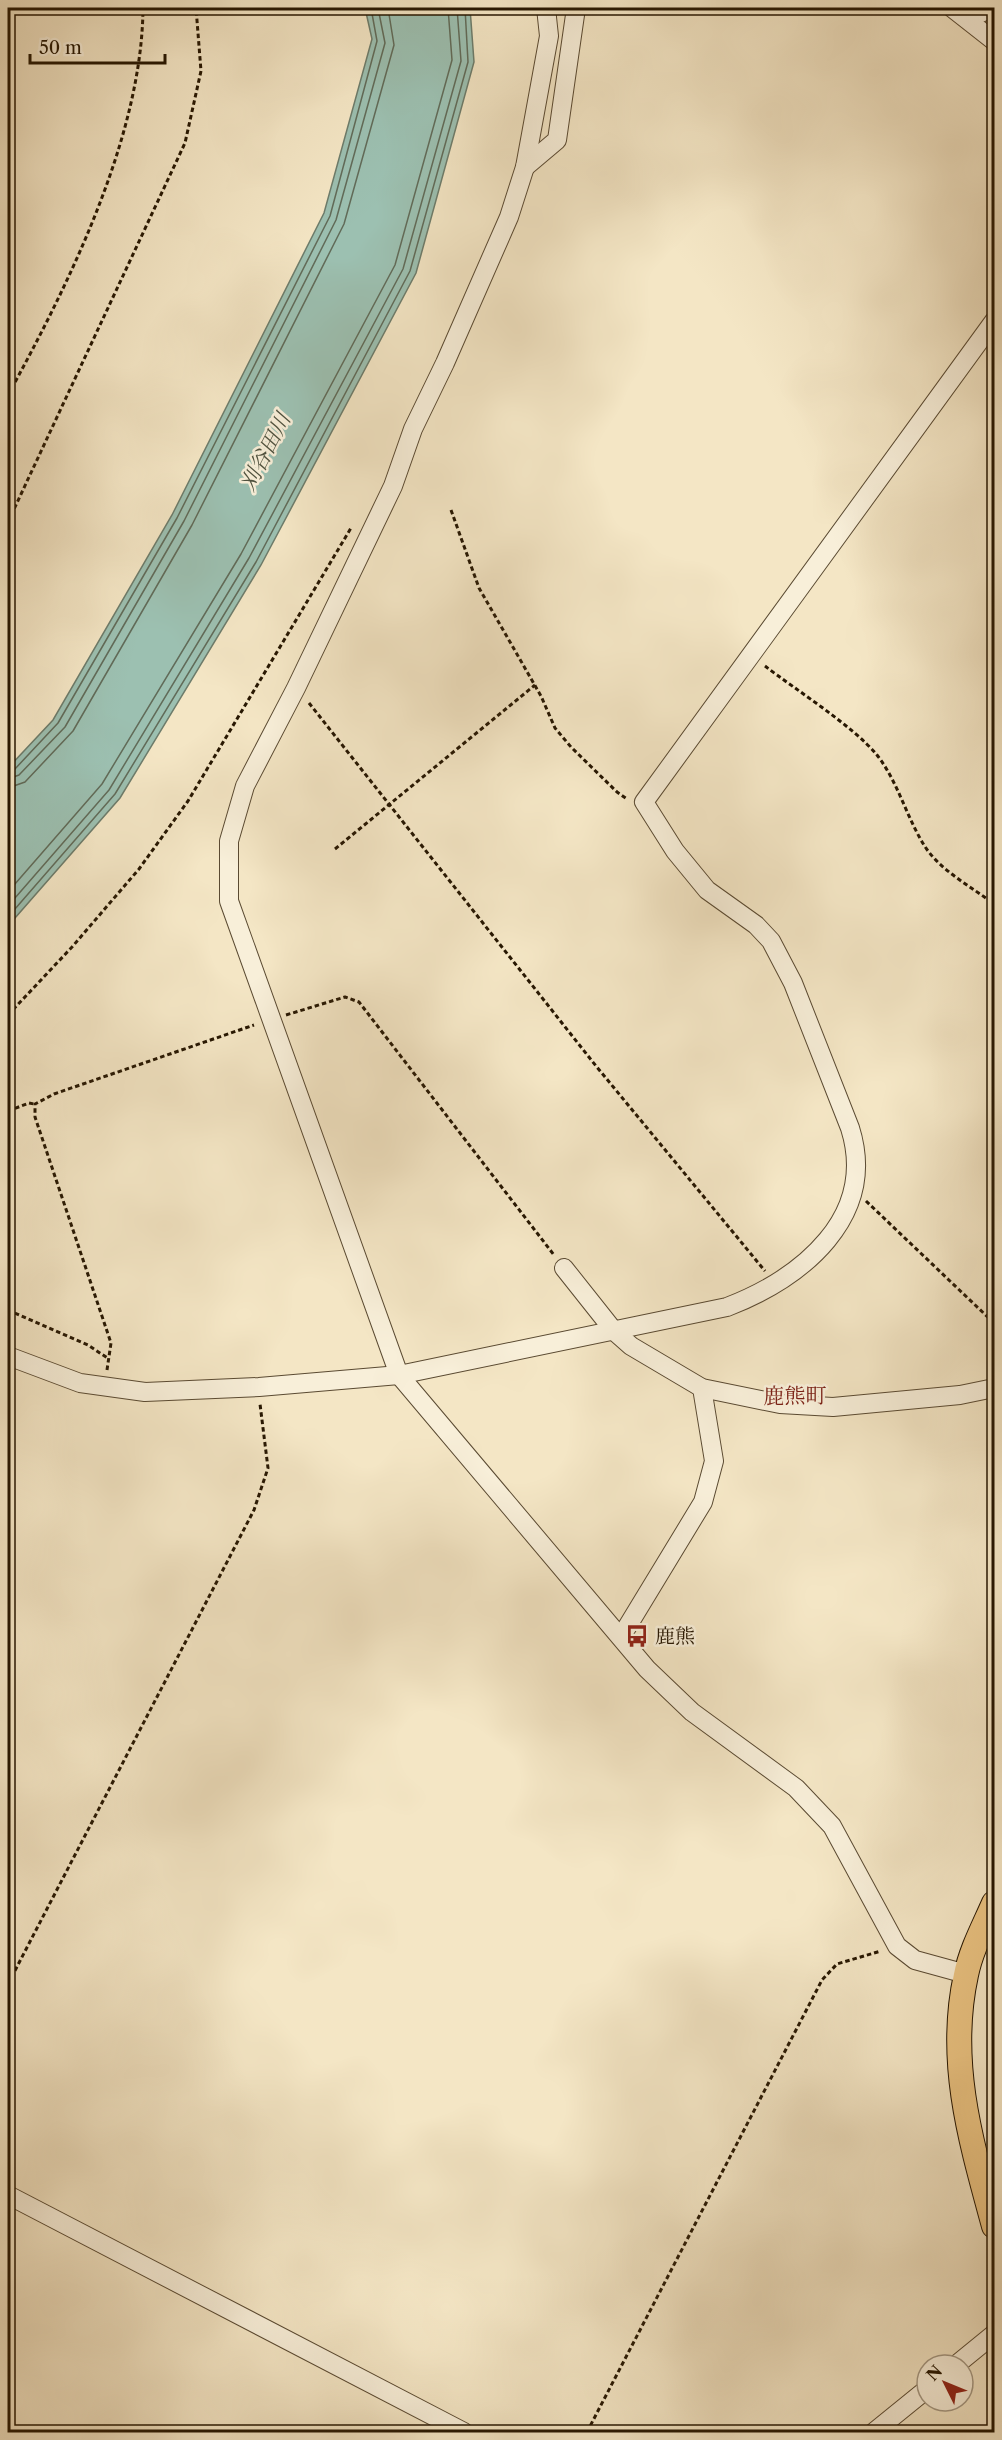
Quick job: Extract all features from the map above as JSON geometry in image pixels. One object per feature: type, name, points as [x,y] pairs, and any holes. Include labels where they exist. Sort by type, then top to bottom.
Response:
[{"type":"main road","points":[[994,1903],[966,1974],[958,2064],[964,2113],[994,2226]]},
{"type":"street","points":[[546,8],[549,36],[525,167],[509,217],[413,429],[393,486],[296,688],[245,786],[229,842],[230,902],[399,1375],[647,1669],[692,1712],[796,1788],[832,1826],[897,1946],[915,1960],[966,1974]]},
{"type":"street","points":[[525,167],[557,140],[576,8]]},
{"type":"street","points":[[952,8],[994,41]]},
{"type":"street","points":[[967,19],[992,8]]},
{"type":"street","points":[[8,1356],[80,1383],[145,1392],[259,1387],[399,1375],[726,1307],[778,1284],[812,1255],[830,1235],[855,1193],[857,1167],[853,1138],[783,960],[771,941],[756,925],[707,890],[675,851],[644,802],[994,321]]},
{"type":"street","points":[[564,1268],[614,1331],[631,1346],[702,1388],[780,1404],[833,1407],[960,1395],[994,1388]]},
{"type":"street","points":[[621,1637],[703,1502],[714,1461],[702,1388]]},
{"type":"street","points":[[8,2195],[464,2433]]},
{"type":"street","points":[[971,2353],[994,2334]]},
{"type":"street","points":[[874,2433],[915,2399]]},
{"type":"path","points":[[8,395],[56,307],[111,170],[133,97],[142,54],[143,8]]},
{"type":"path","points":[[8,522],[185,143],[201,70],[196,8]]},
{"type":"path","points":[[451,510],[479,588],[535,685],[555,728],[570,747],[617,792],[631,801],[644,802]]},
{"type":"path","points":[[8,1015],[48,974],[139,869],[188,801],[352,527]]},
{"type":"path","points":[[751,654],[855,735],[876,755],[902,797],[924,846],[939,863],[994,904]]},
{"type":"path","points":[[335,849],[535,685]]},
{"type":"path","points":[[296,688],[596,1066],[778,1284]]},
{"type":"path","points":[[8,1111],[29,1103],[35,1104],[54,1094],[272,1019],[345,997],[359,1002],[564,1268]]},
{"type":"path","points":[[35,1104],[34,1117],[111,1343],[104,1386]]},
{"type":"path","points":[[855,1193],[877,1209],[994,1323]]},
{"type":"path","points":[[8,1310],[88,1345],[109,1359]]},
{"type":"path","points":[[8,1984],[254,1510],[268,1468],[259,1387]]},
{"type":"path","points":[[587,2433],[822,1980],[837,1964],[897,1946]]},
{"type":"water","name":"刈谷田川","points":[[365,8],[470,8],[474,62],[416,273],[261,565],[120,798],[8,926],[8,768],[53,720],[172,515],[324,213],[372,39]]},
{"type":"place","name":"鹿熊","points":[[637,1636]]},
{"type":"district","name":"鹿熊町","points":[[795,1395]]}]
